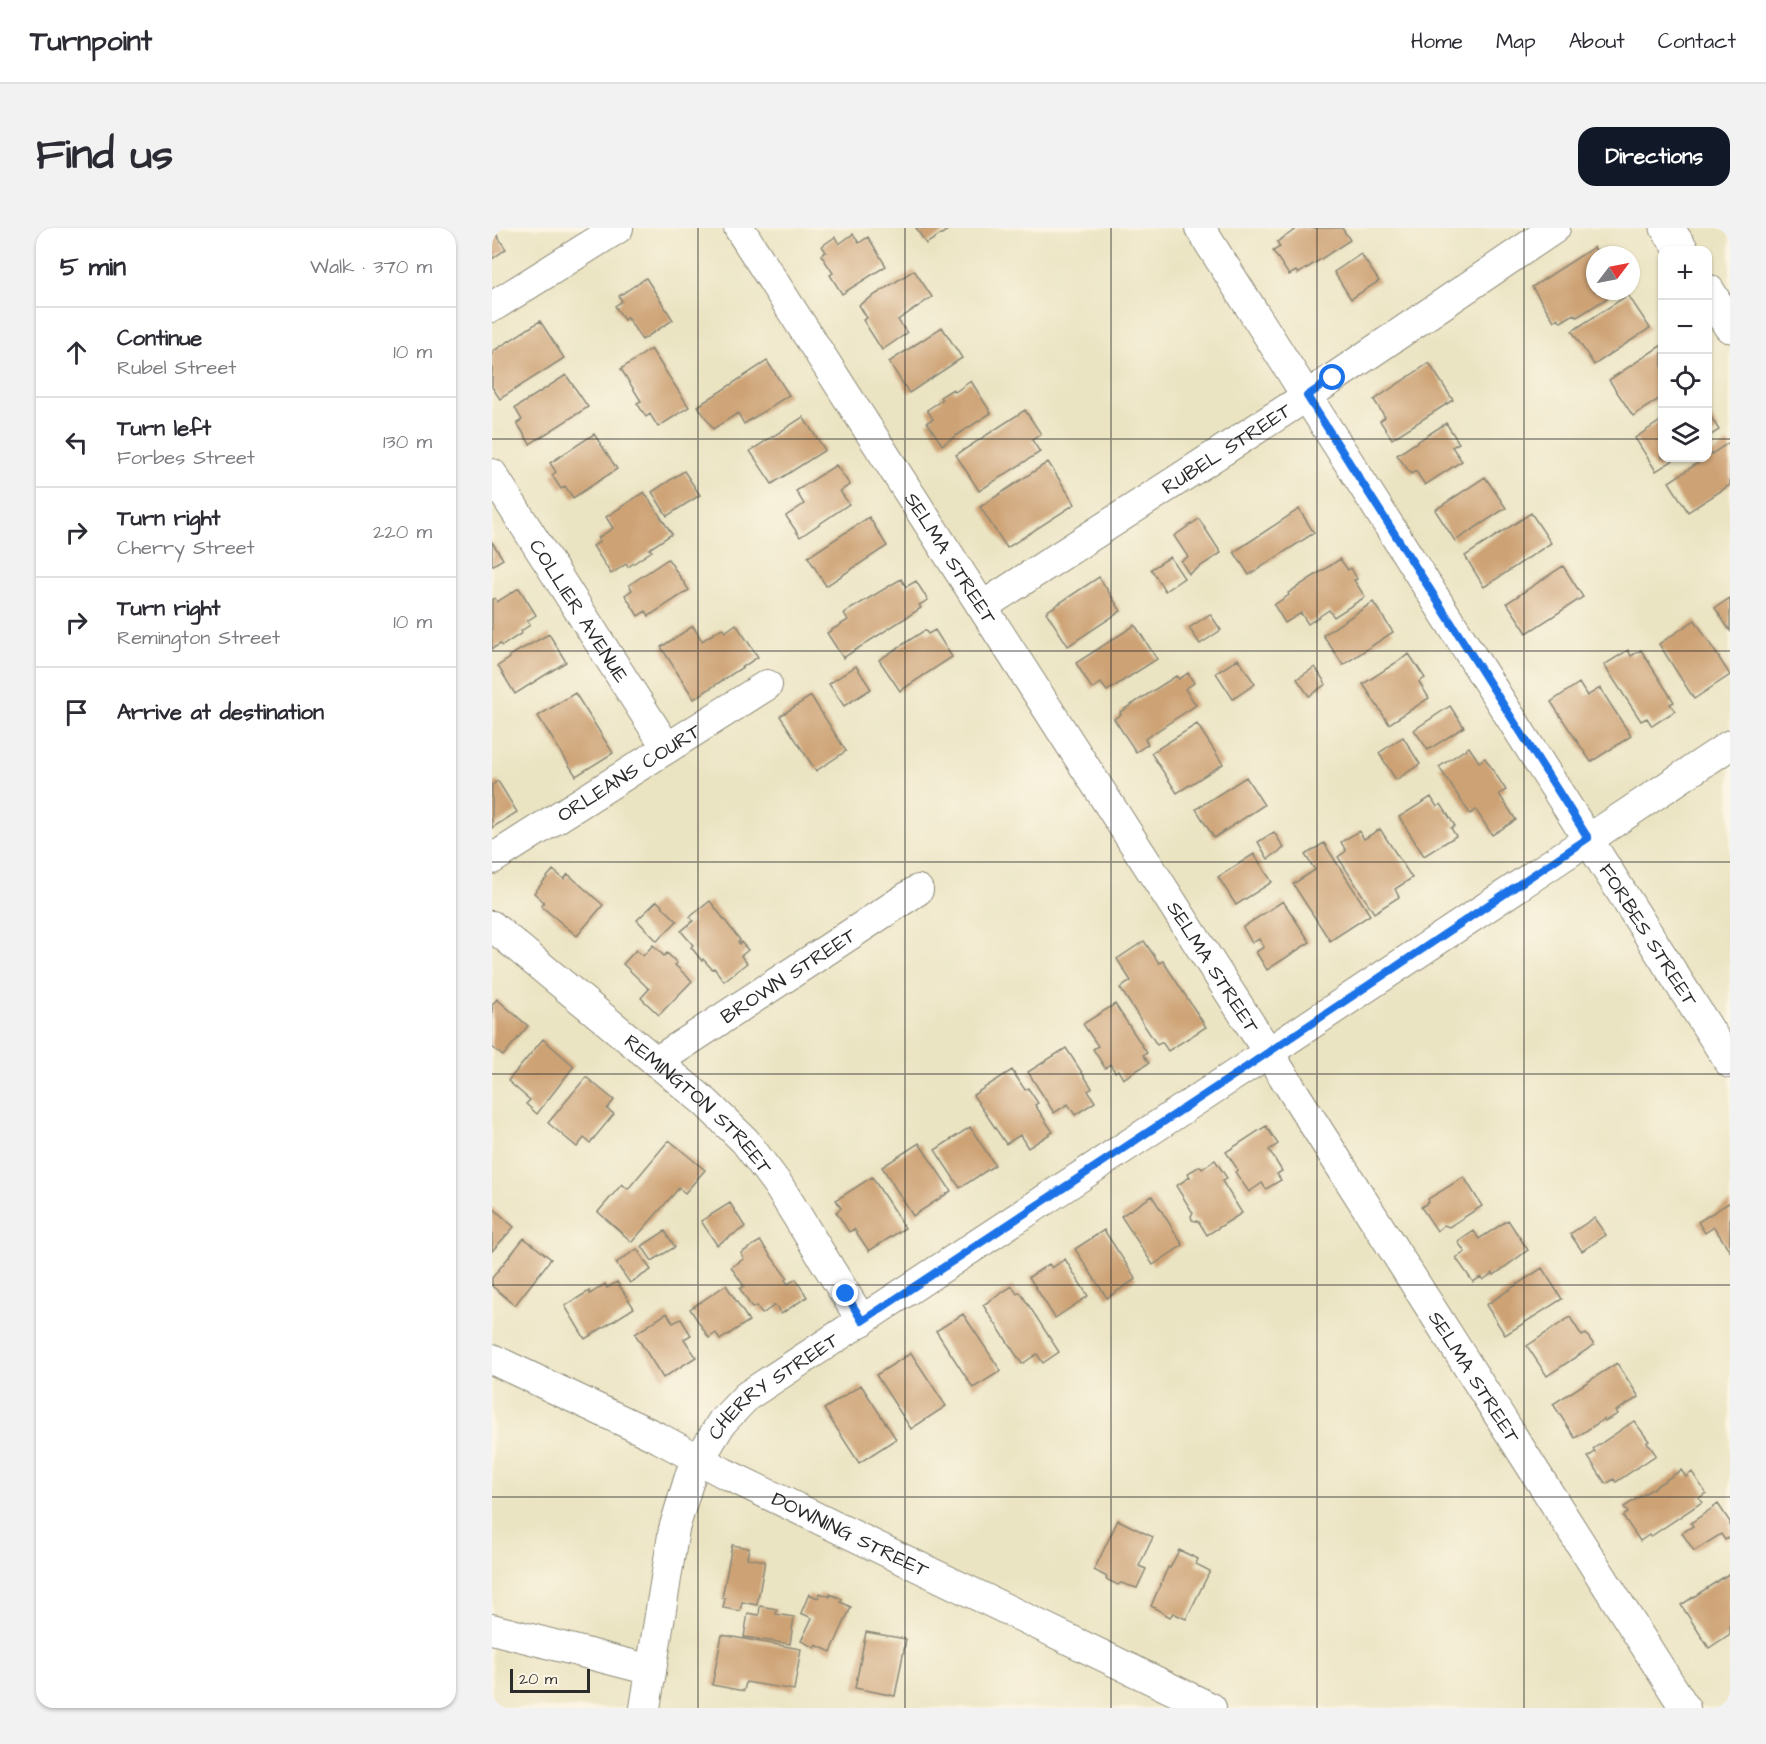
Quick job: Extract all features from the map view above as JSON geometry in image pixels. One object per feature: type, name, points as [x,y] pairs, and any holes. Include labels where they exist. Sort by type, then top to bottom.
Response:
[{"type":"street","points":[[492,307],[618,228]]},
{"type":"street","name":"SELMA STREET","points":[[739,228],[1269,1052],[1685,1708]]},
{"type":"street","name":"FORBES STREET","points":[[1200,228],[1730,1063]]},
{"type":"street","name":"RUBEL STREET","points":[[983,606],[1307,396],[1555,228]]},
{"type":"street","points":[[1667,228],[1679,246]]},
{"type":"street","points":[[1712,299],[1730,326]]},
{"type":"street","name":"COLLIER AVENUE","points":[[492,474],[667,748]]},
{"type":"street","name":"ORLEANS COURT","points":[[492,859],[767,685]]},
{"type":"street","name":"CHERRY STREET","points":[[645,1708],[674,1529],[691,1473],[722,1422],[747,1396],[1730,745]]},
{"type":"street","name":"BROWN STREET","points":[[656,1062],[918,890]]},
{"type":"street","name":"REMINGTON STREET","points":[[492,926],[705,1102],[745,1140],[778,1185],[862,1321]]},
{"type":"street","name":"DOWNING STREET","points":[[492,1359],[1211,1708]]},
{"type":"street","points":[[492,1629],[651,1670]]},
{"type":"building","points":[[492,228],[506,249],[492,259]]},
{"type":"building","points":[[916,228],[951,228],[926,244]]},
{"type":"building","points":[[1298,228],[1342,228],[1350,240],[1298,274],[1296,271],[1289,275],[1273,251],[1280,247],[1277,242]]},
{"type":"building","points":[[853,234],[859,243],[868,237],[886,266],[842,294],[830,275],[833,273],[821,255],[826,252],[822,246],[835,237],[839,244]]},
{"type":"building","points":[[1586,252],[1586,300],[1604,300],[1577,317],[1574,314],[1561,322],[1558,318],[1554,321],[1532,287]]},
{"type":"building","points":[[1361,254],[1379,281],[1351,299],[1334,272]]},
{"type":"building","points":[[914,270],[932,297],[898,320],[907,333],[882,350],[863,320],[867,318],[859,305]]},
{"type":"building","points":[[646,278],[673,320],[642,340],[627,317],[624,320],[615,306],[622,301],[619,296]]},
{"type":"building","points":[[1620,300],[1631,300],[1650,328],[1594,365],[1572,331]]},
{"type":"building","points":[[540,321],[564,358],[500,399],[492,387],[492,352]]},
{"type":"building","points":[[942,327],[962,358],[909,393],[889,362]]},
{"type":"building","points":[[1658,348],[1658,400],[1633,416],[1609,380]]},
{"type":"building","points":[[651,349],[689,407],[658,427],[650,414],[646,417],[637,403],[641,401],[621,369]]},
{"type":"building","points":[[767,361],[789,395],[744,424],[738,413],[713,429],[698,406]]},
{"type":"building","points":[[1429,363],[1453,400],[1392,439],[1380,421],[1385,417],[1374,400]]},
{"type":"building","points":[[566,375],[588,407],[530,444],[517,423],[522,420],[515,408]]},
{"type":"building","points":[[971,381],[991,413],[942,445],[927,422],[933,419],[927,410],[942,400],[940,397],[953,389],[955,392]]},
{"type":"building","points":[[1025,410],[1041,434],[1032,440],[1040,452],[979,491],[956,455]]},
{"type":"building","points":[[803,417],[825,450],[772,484],[750,451]]},
{"type":"building","points":[[1712,419],[1719,430],[1712,434]]},
{"type":"building","points":[[1446,423],[1459,443],[1452,447],[1462,461],[1425,485],[1416,471],[1411,474],[1397,455]]},
{"type":"building","points":[[1658,423],[1658,462],[1671,462],[1656,471],[1635,438]]},
{"type":"building","points":[[594,434],[617,469],[573,498],[565,486],[561,489],[552,475],[556,472],[550,463]]},
{"type":"building","points":[[1728,443],[1730,447],[1730,485],[1688,512],[1669,482],[1699,462],[1712,462],[1712,454]]},
{"type":"building","points":[[1048,462],[1075,504],[1007,548],[980,507]]},
{"type":"building","points":[[836,465],[850,485],[840,491],[849,504],[800,537],[786,516],[804,504],[796,491]]},
{"type":"building","points":[[684,471],[700,495],[667,516],[652,492]]},
{"type":"building","points":[[1485,477],[1506,508],[1455,541],[1435,510]]},
{"type":"building","points":[[644,492],[672,534],[649,549],[652,551],[628,567],[626,564],[611,574],[593,546],[600,542],[598,538],[613,528],[606,517]]},
{"type":"building","points":[[1299,509],[1314,533],[1249,575],[1234,552]]},
{"type":"building","points":[[1531,513],[1551,543],[1484,587],[1465,556]]},
{"type":"building","points":[[869,517],[887,546],[826,586],[808,557]]},
{"type":"building","points":[[1199,519],[1221,553],[1189,574],[1181,561],[1188,557],[1174,536]]},
{"type":"building","points":[[492,542],[503,559],[492,566]]},
{"type":"building","points":[[1170,557],[1184,578],[1165,591],[1151,569]]},
{"type":"building","points":[[668,559],[689,590],[649,616],[646,611],[638,616],[625,595],[632,590],[629,585]]},
{"type":"building","points":[[1340,559],[1348,570],[1351,568],[1357,579],[1354,580],[1365,597],[1334,617],[1329,610],[1308,624],[1301,613],[1285,623],[1274,605],[1289,595],[1288,593]]},
{"type":"building","points":[[1563,566],[1583,597],[1527,633],[1507,603]]},
{"type":"building","points":[[1099,577],[1121,611],[1068,646],[1046,612]]},
{"type":"building","points":[[901,579],[906,587],[916,581],[928,600],[919,605],[921,608],[843,658],[827,633],[848,620],[844,613]]},
{"type":"building","points":[[519,588],[536,615],[527,621],[530,625],[521,631],[522,633],[502,646],[500,644],[492,649],[492,600],[495,598],[497,602]]},
{"type":"building","points":[[1730,598],[1730,631],[1715,608]]},
{"type":"building","points":[[1373,602],[1393,632],[1343,665],[1323,635]]},
{"type":"building","points":[[1210,614],[1221,630],[1200,644],[1189,628]]},
{"type":"building","points":[[1695,620],[1730,675],[1694,699],[1659,644]]},
{"type":"building","points":[[736,624],[758,657],[694,699],[661,647],[693,626],[702,641],[722,628],[725,632]]},
{"type":"building","points":[[1135,625],[1157,659],[1107,691],[1101,683],[1092,689],[1076,663]]},
{"type":"building","points":[[925,630],[928,634],[935,630],[952,657],[900,691],[879,660]]},
{"type":"building","points":[[549,634],[566,662],[515,694],[498,666],[510,658],[509,656]]},
{"type":"building","points":[[1628,650],[1631,656],[1641,650],[1674,702],[1670,704],[1675,711],[1652,726],[1647,718],[1641,721],[1604,665]]},
{"type":"building","points":[[1409,654],[1425,678],[1419,682],[1429,698],[1389,724],[1363,684]]},
{"type":"building","points":[[1238,659],[1255,684],[1233,699],[1216,673]]},
{"type":"building","points":[[856,666],[871,689],[844,706],[829,684]]},
{"type":"building","points":[[1315,667],[1326,684],[1309,696],[1297,679]]},
{"type":"building","points":[[1188,673],[1194,683],[1185,689],[1196,705],[1145,739],[1148,744],[1136,752],[1114,719],[1121,714],[1120,712],[1176,676],[1179,679]]},
{"type":"building","points":[[1579,683],[1587,696],[1600,688],[1631,736],[1591,762],[1551,702]]},
{"type":"building","points":[[575,693],[613,753],[576,776],[538,716]]},
{"type":"building","points":[[811,696],[846,751],[816,771],[780,716]]},
{"type":"building","points":[[1450,706],[1464,727],[1428,750],[1414,730]]},
{"type":"building","points":[[1197,724],[1223,764],[1177,793],[1151,753]]},
{"type":"building","points":[[1403,737],[1420,764],[1396,780],[1379,753]]},
{"type":"building","points":[[1469,747],[1479,762],[1485,758],[1506,790],[1499,794],[1516,820],[1492,835],[1476,810],[1470,814],[1439,767]]},
{"type":"building","points":[[1246,777],[1264,805],[1214,838],[1196,809]]},
{"type":"building","points":[[498,781],[517,812],[492,828],[492,785]]},
{"type":"building","points":[[1431,797],[1437,807],[1441,804],[1455,826],[1451,828],[1456,836],[1424,856],[1399,817]]},
{"type":"building","points":[[1380,829],[1412,878],[1395,889],[1399,897],[1374,913],[1338,857],[1346,851],[1341,842],[1359,831],[1364,839]]},
{"type":"building","points":[[1274,832],[1284,848],[1268,859],[1258,842]]},
{"type":"building","points":[[1324,843],[1370,915],[1330,941],[1293,884],[1315,870],[1305,855]]},
{"type":"building","points":[[1254,854],[1272,882],[1236,905],[1218,877]]},
{"type":"building","points":[[553,870],[564,879],[568,874],[603,905],[577,936],[541,906],[544,902],[534,893]]},
{"type":"building","points":[[657,901],[677,921],[657,941],[637,920]]},
{"type":"building","points":[[710,901],[740,940],[738,942],[740,944],[741,942],[748,950],[741,956],[747,963],[724,981],[714,968],[712,969],[703,959],[702,961],[691,947],[693,945],[681,931],[693,921],[690,917]]},
{"type":"building","points":[[1283,901],[1310,942],[1267,970],[1256,952],[1264,947],[1259,939],[1252,943],[1243,927]]},
{"type":"building","points":[[1144,941],[1159,963],[1163,961],[1206,1027],[1168,1051],[1162,1042],[1157,1045],[1120,988],[1131,981],[1117,959]]},
{"type":"building","points":[[653,945],[664,956],[667,953],[677,963],[675,965],[692,981],[659,1015],[641,998],[649,989],[623,964],[636,950],[643,956]]},
{"type":"building","points":[[497,999],[528,1026],[503,1056],[492,1047],[492,1005]]},
{"type":"building","points":[[1115,1004],[1147,1053],[1143,1055],[1149,1063],[1123,1079],[1118,1070],[1115,1072],[1110,1064],[1105,1068],[1093,1049],[1098,1046],[1083,1024]]},
{"type":"building","points":[[543,1039],[574,1066],[537,1114],[526,1104],[530,1100],[508,1081]]},
{"type":"building","points":[[1066,1048],[1092,1088],[1088,1091],[1095,1102],[1075,1115],[1068,1104],[1054,1113],[1028,1072]]},
{"type":"building","points":[[1012,1070],[1025,1090],[1028,1088],[1038,1103],[1035,1105],[1053,1132],[1028,1148],[1020,1135],[1006,1144],[973,1095]]},
{"type":"building","points":[[586,1077],[614,1100],[607,1109],[614,1114],[590,1143],[584,1138],[577,1147],[548,1123]]},
{"type":"building","points":[[1266,1126],[1278,1144],[1269,1150],[1282,1171],[1277,1174],[1281,1180],[1266,1189],[1262,1183],[1249,1192],[1235,1172],[1238,1170],[1226,1152]]},
{"type":"building","points":[[970,1127],[995,1165],[960,1188],[935,1150]]},
{"type":"building","points":[[669,1140],[705,1170],[685,1193],[679,1188],[632,1242],[598,1212],[622,1184],[628,1189]]},
{"type":"building","points":[[919,1143],[951,1191],[913,1216],[882,1167]]},
{"type":"building","points":[[1215,1160],[1227,1178],[1222,1181],[1242,1213],[1207,1235],[1199,1222],[1192,1220],[1193,1213],[1176,1186],[1190,1177],[1188,1173],[1200,1166],[1202,1169]]},
{"type":"building","points":[[872,1177],[905,1228],[869,1251],[854,1229],[849,1232],[836,1212],[841,1208],[836,1200]]},
{"type":"building","points":[[1464,1177],[1482,1206],[1449,1227],[1444,1225],[1437,1231],[1421,1207],[1429,1202],[1428,1199]]},
{"type":"building","points":[[1152,1196],[1183,1245],[1153,1265],[1121,1216]]},
{"type":"building","points":[[1730,1202],[1730,1251],[1714,1227],[1705,1233],[1698,1222]]},
{"type":"building","points":[[730,1203],[745,1227],[717,1245],[701,1221]]},
{"type":"building","points":[[492,1207],[514,1227],[492,1251]]},
{"type":"building","points":[[1594,1218],[1606,1235],[1582,1251],[1570,1234]]},
{"type":"building","points":[[1508,1220],[1528,1250],[1494,1275],[1493,1273],[1483,1280],[1481,1277],[1473,1282],[1456,1258],[1465,1252],[1458,1242],[1474,1231],[1479,1239]]},
{"type":"building","points":[[1104,1230],[1136,1279],[1107,1298],[1075,1249]]},
{"type":"building","points":[[665,1231],[675,1247],[652,1261],[642,1246]]},
{"type":"building","points":[[524,1238],[551,1259],[515,1305],[492,1286],[492,1278]]},
{"type":"building","points":[[760,1241],[787,1278],[785,1280],[788,1284],[796,1279],[807,1297],[781,1314],[775,1305],[762,1314],[756,1306],[752,1308],[740,1289],[744,1286],[731,1267],[744,1259],[741,1253]]},
{"type":"building","points":[[637,1249],[651,1270],[630,1283],[616,1263]]},
{"type":"building","points":[[1065,1259],[1088,1296],[1055,1318],[1029,1277],[1049,1264],[1052,1268]]},
{"type":"building","points":[[1542,1268],[1562,1299],[1505,1335],[1486,1305]]},
{"type":"building","points":[[617,1282],[634,1308],[585,1339],[565,1306],[589,1291],[590,1294],[605,1284],[607,1288]]},
{"type":"building","points":[[726,1285],[749,1321],[720,1340],[716,1333],[709,1338],[690,1309]]},
{"type":"building","points":[[1012,1286],[1017,1294],[1020,1292],[1059,1352],[1043,1363],[1037,1354],[1022,1364],[983,1305]]},
{"type":"building","points":[[667,1313],[673,1323],[681,1319],[691,1335],[684,1339],[696,1357],[663,1378],[635,1334]]},
{"type":"building","points":[[963,1314],[1001,1371],[973,1388],[936,1331]]},
{"type":"building","points":[[1570,1317],[1582,1336],[1586,1334],[1594,1345],[1547,1376],[1527,1346]]},
{"type":"building","points":[[911,1353],[946,1406],[911,1429],[876,1375]]},
{"type":"building","points":[[1617,1363],[1639,1397],[1616,1411],[1618,1414],[1605,1421],[1604,1419],[1575,1438],[1553,1404]]},
{"type":"building","points":[[861,1385],[896,1439],[859,1463],[824,1409]]},
{"type":"building","points":[[1634,1421],[1656,1455],[1616,1482],[1614,1479],[1606,1484],[1588,1457],[1595,1452],[1593,1449]]},
{"type":"building","points":[[1681,1470],[1686,1477],[1692,1472],[1706,1493],[1699,1498],[1702,1502],[1650,1537],[1649,1535],[1640,1541],[1623,1516],[1628,1513],[1624,1507]]},
{"type":"building","points":[[1718,1504],[1730,1522],[1730,1537],[1725,1540],[1721,1534],[1694,1551],[1682,1533],[1693,1526],[1691,1523]]},
{"type":"building","points":[[1118,1520],[1153,1537],[1139,1566],[1146,1569],[1137,1588],[1121,1583],[1118,1585],[1094,1570]]},
{"type":"building","points":[[732,1545],[749,1548],[747,1558],[765,1561],[757,1605],[742,1602],[740,1611],[723,1608],[725,1598],[722,1598]]},
{"type":"building","points":[[1179,1550],[1198,1559],[1196,1564],[1210,1571],[1186,1619],[1173,1613],[1170,1617],[1151,1606],[1168,1567],[1170,1568]]},
{"type":"building","points":[[1730,1573],[1730,1634],[1709,1648],[1681,1605]]},
{"type":"building","points":[[820,1593],[842,1599],[841,1602],[851,1607],[831,1652],[801,1641],[812,1618],[801,1613],[809,1594],[818,1598]]},
{"type":"building","points":[[760,1606],[777,1609],[776,1614],[794,1617],[790,1644],[744,1637],[748,1613],[759,1615]]},
{"type":"building","points":[[866,1632],[906,1639],[895,1696],[855,1688]]},
{"type":"building","points":[[722,1635],[801,1649],[794,1690],[746,1682],[744,1691],[712,1685]]},
{"type":"route","points":[[846,1294],[862,1321],[1588,838],[1307,396],[1333,378]]}]
